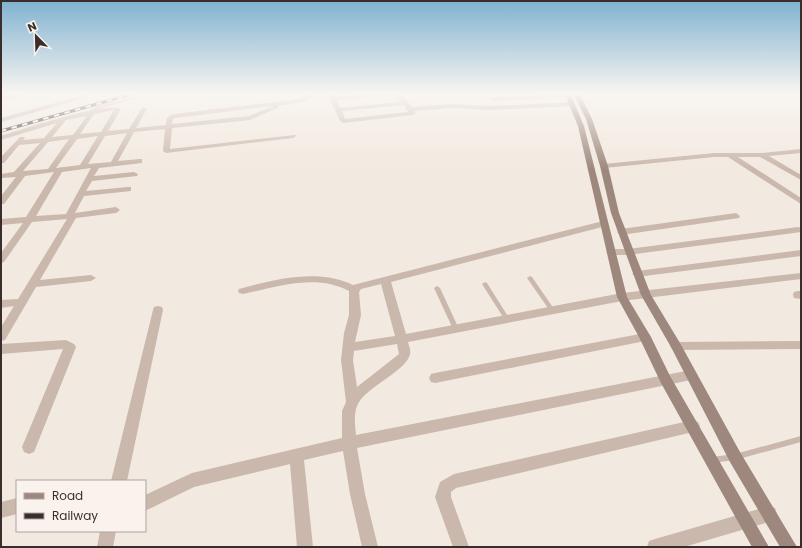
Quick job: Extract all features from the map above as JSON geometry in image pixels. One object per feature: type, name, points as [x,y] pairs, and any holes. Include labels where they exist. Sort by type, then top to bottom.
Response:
[{"type":"main road","points":[[578,119],[622,297],[645,337],[665,379],[761,547]]},
{"type":"main road","points":[[589,119],[604,166],[621,232],[646,295],[676,346],[735,457],[789,547]]},
{"type":"street","points":[[1,138],[68,119]]},
{"type":"street","points":[[50,171],[75,137],[86,119]]},
{"type":"street","points":[[83,167],[111,119]]},
{"type":"street","points":[[114,164],[139,119]]},
{"type":"street","points":[[171,119],[166,151],[292,136]]},
{"type":"street","points":[[18,143],[241,119]]},
{"type":"street","points":[[341,119],[348,121],[371,119]]},
{"type":"street","points":[[1,202],[19,174],[45,140],[63,120]]},
{"type":"street","points":[[1,161],[30,129]]},
{"type":"street","points":[[604,166],[730,155],[761,155],[801,151]]},
{"type":"street","points":[[790,152],[801,158]]},
{"type":"street","points":[[730,155],[797,196],[801,202]]},
{"type":"street","points":[[761,155],[801,178]]},
{"type":"street","points":[[1,176],[139,161]]},
{"type":"street","points":[[1,337],[71,216],[96,166]]},
{"type":"street","points":[[1,260],[29,220],[60,170]]},
{"type":"street","points":[[89,179],[134,174]]},
{"type":"street","points":[[81,194],[128,189]]},
{"type":"street","points":[[1,222],[71,216],[116,210]]},
{"type":"street","points":[[621,232],[736,216]]},
{"type":"street","points":[[355,290],[363,285],[385,279],[603,224]]},
{"type":"street","points":[[611,252],[628,252],[798,230]]},
{"type":"street","points":[[637,274],[801,253]]},
{"type":"street","points":[[349,347],[402,339],[622,297],[801,276]]},
{"type":"street","points":[[32,284],[91,278]]},
{"type":"street","points":[[243,291],[293,281],[325,279],[338,282],[355,290]]},
{"type":"street","points":[[370,547],[348,443],[349,410],[352,401],[359,393],[404,356],[405,352],[402,339],[385,279]]},
{"type":"street","points":[[352,401],[347,360],[355,315],[355,290]]},
{"type":"street","points":[[1,304],[22,302]]},
{"type":"street","points":[[119,480],[158,310]]},
{"type":"street","points":[[435,378],[645,337]]},
{"type":"street","points":[[1,349],[66,344],[70,347],[29,447]]},
{"type":"street","points":[[676,346],[801,345]]},
{"type":"street","points":[[146,502],[160,494],[192,480],[348,443],[691,375]]},
{"type":"street","points":[[461,547],[443,497],[443,489],[446,484],[693,426]]},
{"type":"street","points":[[296,456],[305,547]]},
{"type":"street","points":[[1,510],[16,506]]},
{"type":"street","points":[[656,547],[769,514]]},
{"type":"street","points":[[105,547],[108,532]]},
{"type":"lane","points":[[530,278],[552,310]]},
{"type":"lane","points":[[485,284],[507,319]]},
{"type":"lane","points":[[437,288],[456,329]]},
{"type":"lane","points":[[712,460],[735,457],[801,439]]},
{"type":"railway","points":[[1,131],[45,119]]}]
